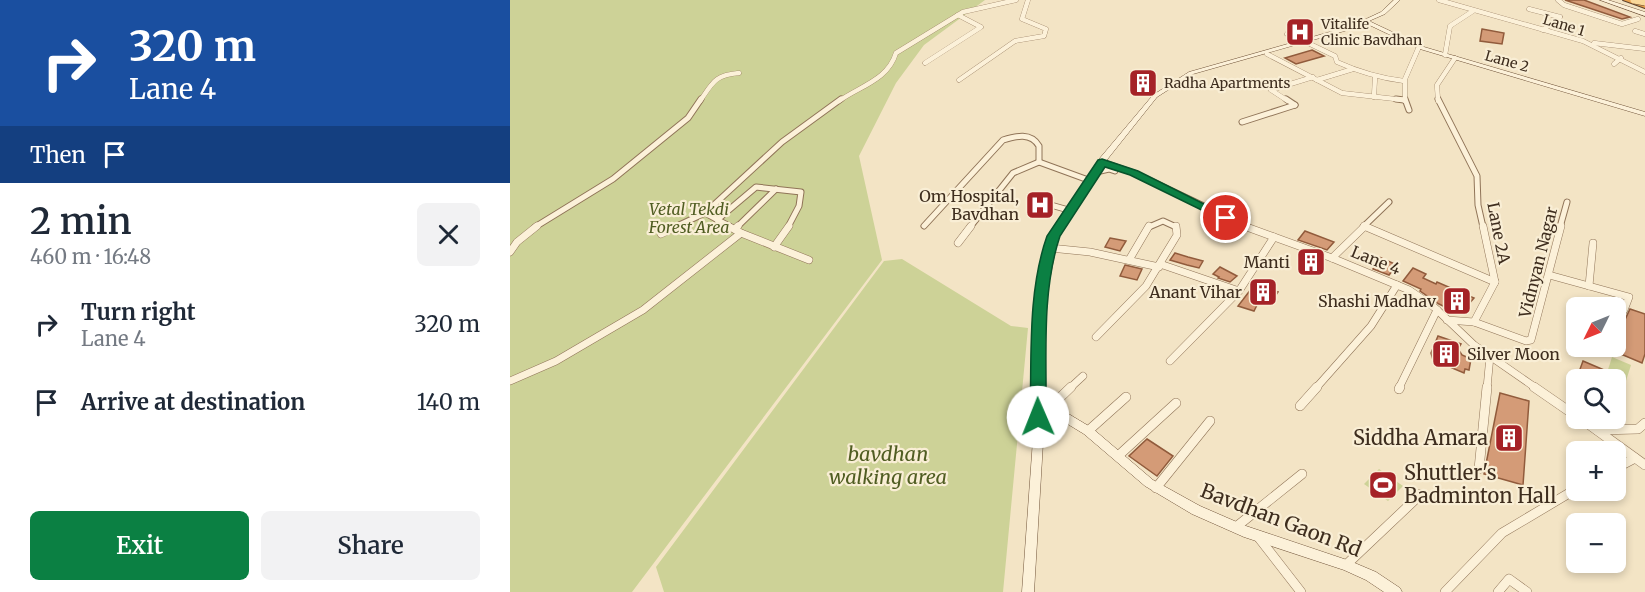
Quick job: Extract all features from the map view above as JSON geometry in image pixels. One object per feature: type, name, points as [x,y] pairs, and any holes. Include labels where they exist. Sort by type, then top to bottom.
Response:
[{"type":"highway","points":[[1626,0],[1645,7]]},
{"type":"highway","points":[[1635,0],[1645,7]]},
{"type":"main road","points":[[1368,23],[1397,0]]},
{"type":"main road","points":[[1251,57],[1306,43],[1368,23],[1387,14],[1403,0]]},
{"type":"main road","points":[[1603,0],[1645,7]]},
{"type":"main road","points":[[1615,0],[1645,7]]},
{"type":"main road","name":"Lane 2","points":[[1368,23],[1422,48],[1645,114]]},
{"type":"main road","points":[[1028,592],[1038,449],[1037,400],[1041,299],[1054,236],[1102,162],[1155,96],[1191,73],[1306,43]]},
{"type":"main road","name":"Bavdhan Gaon Rd","points":[[1037,400],[1088,431],[1156,488],[1196,510],[1257,536],[1346,564],[1371,576],[1395,592]]},
{"type":"street","points":[[661,234],[705,213],[782,142],[843,98],[879,78],[893,63],[896,53],[958,15],[1016,0]]},
{"type":"street","points":[[959,80],[1014,41],[1044,36],[1046,29],[1022,20],[1028,0]]},
{"type":"street","name":"Lane 1","points":[[1439,0],[1583,41],[1645,72]]},
{"type":"street","points":[[1558,0],[1563,5],[1622,24],[1638,19]]},
{"type":"street","points":[[1529,9],[1560,18],[1543,30]]},
{"type":"street","points":[[1445,55],[1450,26],[1473,11]]},
{"type":"street","points":[[925,63],[981,27],[958,15]]},
{"type":"street","points":[[1635,31],[1645,34]]},
{"type":"street","points":[[1287,34],[1335,56],[1337,62],[1353,69],[1375,77],[1404,81]]},
{"type":"street","points":[[1583,41],[1645,49]]},
{"type":"street","points":[[1409,110],[1404,100],[1404,81],[1418,49]]},
{"type":"street","points":[[1268,54],[1342,93],[1404,100]]},
{"type":"street","name":"Lane 2A","points":[[1455,58],[1437,86],[1438,99],[1477,176],[1478,205],[1495,282],[1474,322]]},
{"type":"street","points":[[1614,64],[1621,58]]},
{"type":"street","points":[[1242,122],[1295,105],[1271,90],[1353,69]]},
{"type":"street","points":[[510,252],[517,242],[532,229],[613,179],[680,125],[695,110],[715,79],[724,74],[739,73]]},
{"type":"street","points":[[1374,97],[1375,77]]},
{"type":"street","points":[[1339,101],[1342,93]]},
{"type":"street","points":[[924,226],[1003,140],[1017,136],[1034,139],[1040,144],[1042,150],[1039,162]]},
{"type":"street","points":[[958,243],[1013,173],[1039,162],[1091,181]]},
{"type":"street","name":"Lane 4","points":[[1102,162],[1134,173],[1242,225],[1397,285],[1437,310],[1473,344],[1566,409]]},
{"type":"street","name":"Lane 4","points":[[1096,172],[1109,170],[1138,176]]},
{"type":"street","points":[[717,220],[751,189],[760,186],[799,192],[802,195],[793,218],[774,247]]},
{"type":"street","points":[[510,381],[556,361],[643,310],[738,231],[776,189]]},
{"type":"street","points":[[1033,200],[1072,211]]},
{"type":"street","points":[[1332,258],[1389,202]]},
{"type":"street","name":"Vidnyan Nagar","points":[[1474,322],[1526,341],[1531,340],[1568,202]]},
{"type":"street","points":[[705,213],[738,231],[809,260]]},
{"type":"street","points":[[1096,337],[1121,314],[1160,265],[1177,235],[1176,226],[1163,221],[1150,225],[1129,260]]},
{"type":"street","points":[[1364,226],[1495,282]]},
{"type":"street","points":[[1170,361],[1239,291],[1274,237]]},
{"type":"street","points":[[1588,286],[1593,243]]},
{"type":"street","points":[[1050,248],[1090,252],[1160,265],[1239,291]]},
{"type":"street","points":[[1549,275],[1629,297],[1626,305]]},
{"type":"street","points":[[1300,406],[1371,326],[1397,285]]},
{"type":"street","points":[[1399,389],[1437,310]]},
{"type":"street","points":[[1446,320],[1474,322]]},
{"type":"street","points":[[1479,469],[1490,356]]},
{"type":"street","points":[[1050,408],[1083,376]]},
{"type":"street","points":[[1088,431],[1126,397]]},
{"type":"street","points":[[1118,456],[1176,403]]},
{"type":"street","points":[[1156,488],[1210,421]]},
{"type":"street","points":[[1597,430],[1638,429],[1645,423]]},
{"type":"street","points":[[1597,430],[1645,465]]},
{"type":"street","points":[[1626,463],[1635,458]]},
{"type":"street","points":[[1236,528],[1302,474]]},
{"type":"street","points":[[1346,564],[1421,494]]},
{"type":"street","points":[[1445,592],[1502,533],[1566,495]]},
{"type":"street","points":[[1257,536],[1301,592]]},
{"type":"street","points":[[1498,592],[1509,579],[1527,592]]},
{"type":"green space","name":"Vetal Tekdi Forest Area","points":[[510,0],[985,0],[924,45],[896,83],[859,156],[882,260],[632,592],[510,592]]},
{"type":"green space","name":"bavdhan walking area","points":[[902,259],[1011,326],[1028,328],[1003,592],[664,592],[656,567],[884,261]]},
{"type":"green space","points":[[1612,357],[1631,365],[1626,381],[1626,369],[1608,369]]},
{"type":"green space","name":"Shuttler's Badminton Hall","points":[[1379,469],[1403,486],[1388,501],[1364,484]]},
{"type":"building","points":[[1565,0],[1584,0],[1630,17],[1622,19]]},
{"type":"building","points":[[1482,29],[1504,33],[1502,44],[1480,41]]},
{"type":"building","points":[[1312,50],[1324,56],[1296,64],[1285,58]]},
{"type":"building","points":[[1305,231],[1334,242],[1327,250],[1298,240]]},
{"type":"building","points":[[1110,238],[1126,241],[1120,251],[1105,247]]},
{"type":"building","points":[[1175,253],[1203,261],[1199,268],[1170,260]]},
{"type":"building","points":[[1379,257],[1397,265],[1389,275],[1373,269],[1376,265],[1373,264]]},
{"type":"building","points":[[1125,265],[1142,269],[1137,280],[1120,276]]},
{"type":"building","points":[[1220,267],[1237,276],[1230,282],[1218,278],[1213,274]]},
{"type":"building","points":[[1413,268],[1426,274],[1423,278],[1474,298],[1460,314],[1439,304],[1420,291],[1421,289],[1403,281]]},
{"type":"building","points":[[1255,284],[1278,292],[1272,301],[1261,297],[1254,311],[1238,306]]},
{"type":"building","points":[[1630,309],[1645,314],[1645,354],[1642,363],[1626,356],[1626,318]]},
{"type":"building","name":"Silver Moon","points":[[1438,336],[1461,344],[1458,349],[1462,355],[1471,359],[1469,370],[1465,369],[1464,373],[1433,360],[1431,353]]},
{"type":"building","points":[[1583,361],[1602,369],[1580,369]]},
{"type":"building","name":"Siddha Amara","points":[[1500,393],[1529,401],[1523,485],[1484,474]]},
{"type":"building","points":[[1147,439],[1173,456],[1157,476],[1129,456]]},
{"type":"place","name":"Vitalife Clinic Bavdhan","points":[[1300,32]]},
{"type":"place","name":"Radha Apartments","points":[[1143,83]]},
{"type":"place","name":"Om Hospital, Bavdhan","points":[[1040,205]]},
{"type":"place","name":"Manti","points":[[1311,262]]},
{"type":"place","name":"Anant Vihar","points":[[1263,292]]},
{"type":"place","name":"Shashi Madhav","points":[[1457,301]]},
{"type":"place","name":"Silver Moon","points":[[1446,354]]},
{"type":"place","name":"Siddha Amara","points":[[1509,438]]},
{"type":"place","name":"Shuttler's Badminton Hall","points":[[1383,485]]},
{"type":"route","points":[[1038,417],[1041,299],[1050,248],[1054,236],[1102,162],[1134,173],[1226,218]]}]
